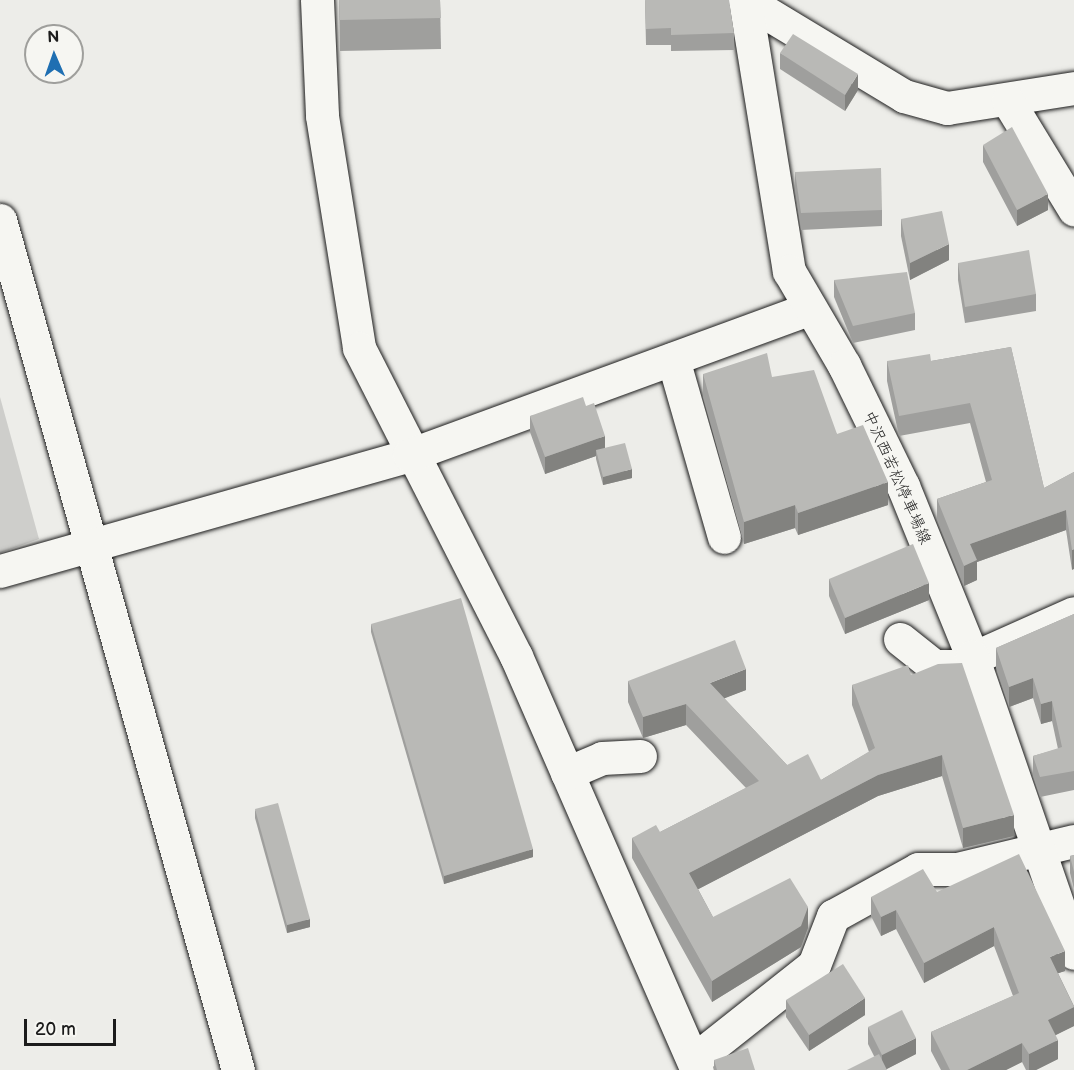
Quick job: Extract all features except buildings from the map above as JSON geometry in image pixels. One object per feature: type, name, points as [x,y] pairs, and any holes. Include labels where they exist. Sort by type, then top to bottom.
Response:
[{"type":"street","points":[[317,0],[322,116],[359,348],[409,455],[516,656],[696,1065],[814,965],[833,916],[918,869],[957,869],[1040,846],[1074,841]]},
{"type":"street","points":[[745,0],[904,96],[948,108],[1008,101],[1074,88]]},
{"type":"street","name":"中沢西若松停車場線","points":[[745,0],[789,271],[809,309],[844,365],[903,486],[972,656],[1040,846],[1074,953]]},
{"type":"street","points":[[1008,101],[1074,209]]},
{"type":"street","points":[[0,220],[238,1070]]},
{"type":"street","points":[[0,571],[409,455],[809,309]]},
{"type":"street","points":[[673,359],[724,537]]},
{"type":"street","points":[[900,639],[934,666],[955,666],[972,656],[1074,613]]},
{"type":"street","points":[[567,773],[602,758],[640,756]]},
{"type":"shaded area","points":[[0,397],[39,539],[0,553]]}]
